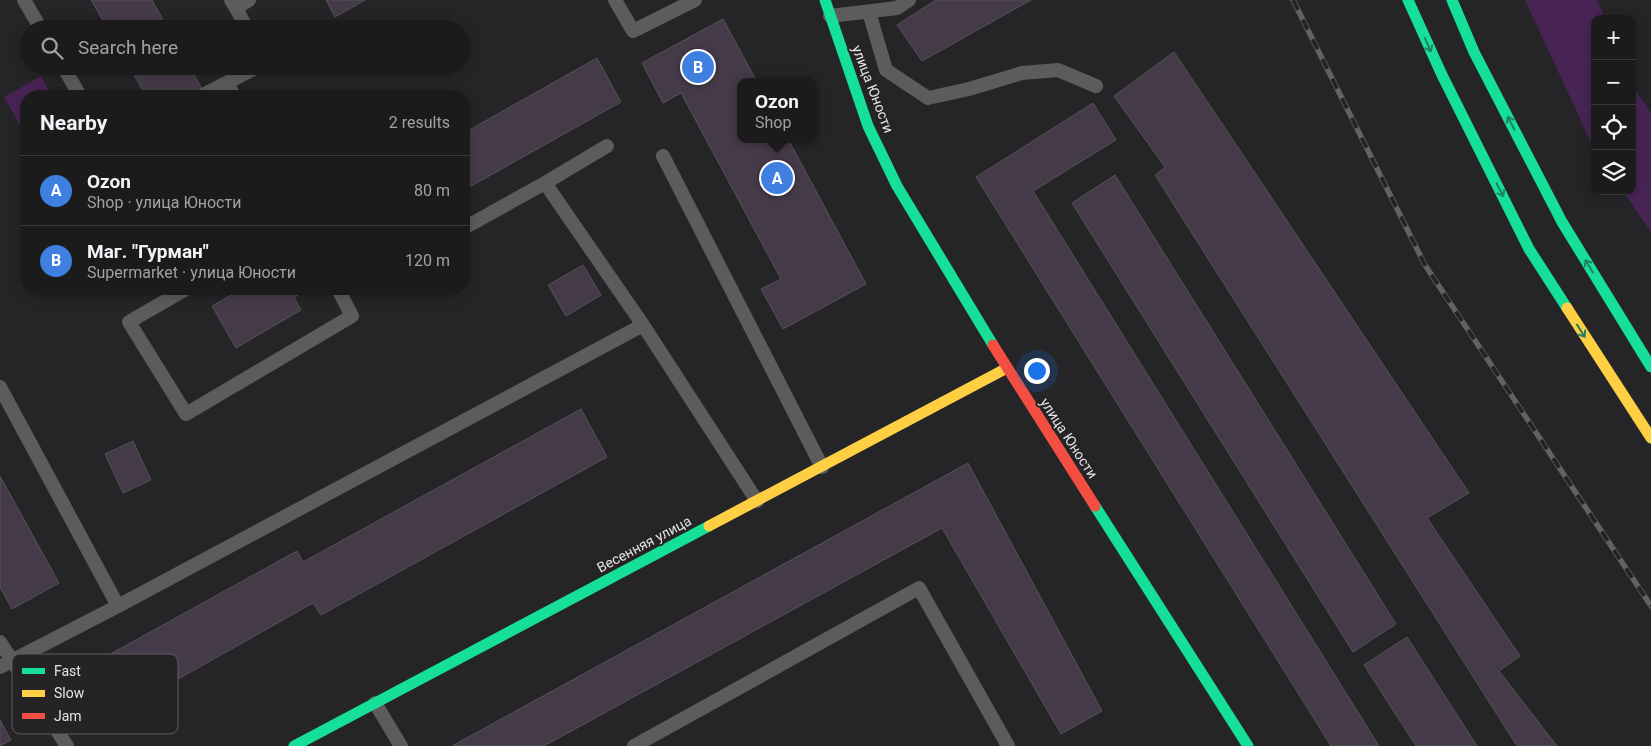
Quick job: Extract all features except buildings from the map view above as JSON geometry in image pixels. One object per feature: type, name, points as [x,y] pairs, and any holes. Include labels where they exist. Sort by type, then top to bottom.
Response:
[{"type":"street","name":"улица Юности","points":[[825,0],[868,126],[897,186],[1007,368],[1246,746]]},
{"type":"street","points":[[1408,0],[1442,75],[1529,249],[1651,438]]},
{"type":"street","points":[[1452,0],[1474,52],[1562,222],[1651,367]]},
{"type":"street","name":"Весенняя улица","points":[[294,746],[1007,368]]},
{"type":"lane","points":[[24,0],[36,20]]},
{"type":"lane","points":[[242,20],[234,4],[249,0]]},
{"type":"lane","points":[[615,0],[633,31],[695,0]]},
{"type":"lane","points":[[830,16],[897,8],[909,0]]},
{"type":"lane","points":[[869,12],[886,70],[928,98],[969,89],[1022,73],[1058,70],[1096,86]]},
{"type":"lane","points":[[68,75],[77,90]]},
{"type":"lane","points":[[213,90],[242,75]]},
{"type":"lane","points":[[227,83],[231,90]]},
{"type":"lane","points":[[470,225],[607,146]]},
{"type":"lane","points":[[663,156],[822,467]]},
{"type":"lane","points":[[545,183],[643,325],[757,501]]},
{"type":"lane","points":[[176,295],[129,322],[186,414],[352,316],[341,295]]},
{"type":"lane","points":[[25,654],[643,325]]},
{"type":"lane","points":[[0,388],[118,606]]},
{"type":"lane","points":[[634,746],[919,588],[1008,746]]},
{"type":"lane","points":[[0,642],[6,664]]},
{"type":"lane","points":[[375,703],[401,746]]},
{"type":"lane","points":[[58,734],[67,746]]},
{"type":"shaded area","points":[[1525,0],[1597,0],[1603,15],[1591,15],[1591,142]]},
{"type":"shaded area","points":[[41,76],[49,90],[20,90],[20,125],[4,97]]},
{"type":"shaded area","points":[[1636,91],[1651,113],[1651,232],[1626,195],[1636,195]]},
{"type":"railway","points":[[1293,0],[1425,265],[1651,606]]},
{"type":"traffic: fast","points":[[825,0],[868,126],[897,186],[993,345]]},
{"type":"traffic: fast","points":[[1408,0],[1442,75],[1529,249],[1567,308]]},
{"type":"traffic: fast","points":[[1452,0],[1474,52],[1562,222],[1651,367]]},
{"type":"traffic: fast","points":[[1095,506],[1248,746]]},
{"type":"traffic: fast","points":[[294,746],[709,526]]},
{"type":"traffic: slow","points":[[1567,308],[1651,438]]},
{"type":"traffic: slow","points":[[709,526],[1007,368]]},
{"type":"traffic: jam","points":[[993,345],[1095,506]]},
{"type":"place","name":"Маг. \"Гурман\"","points":[[698,67]]},
{"type":"place","name":"Ozon","points":[[777,178]]}]
